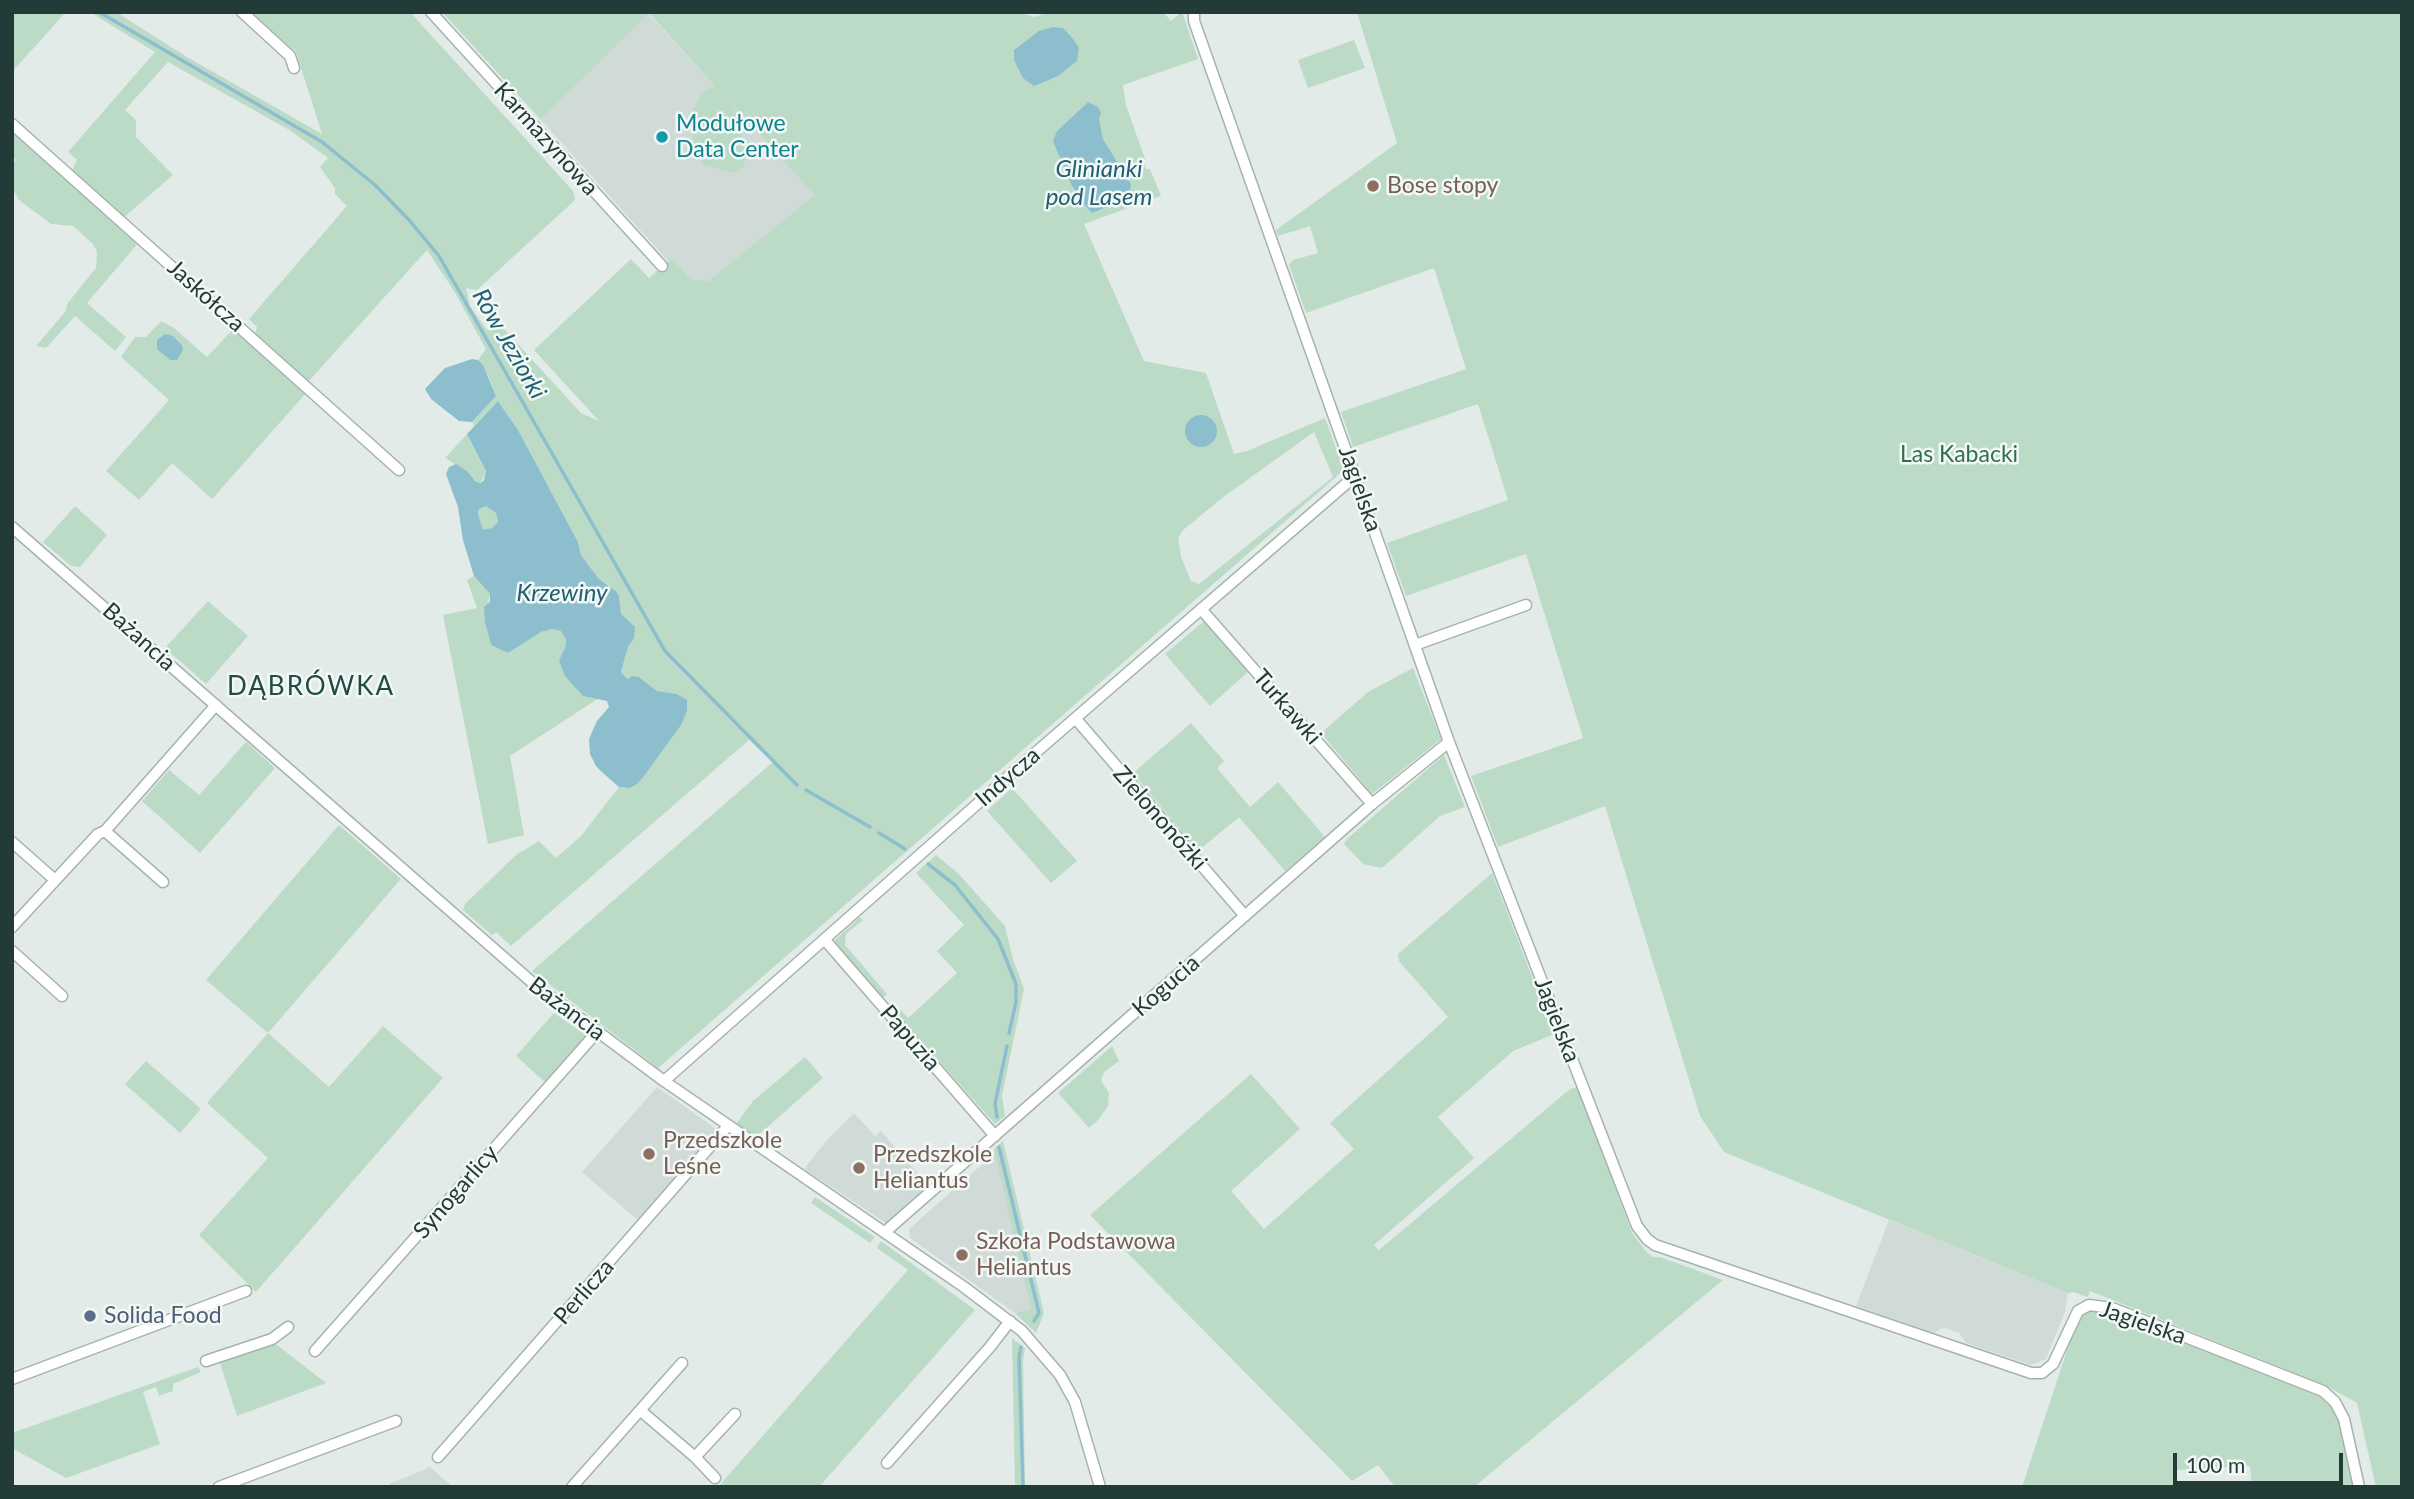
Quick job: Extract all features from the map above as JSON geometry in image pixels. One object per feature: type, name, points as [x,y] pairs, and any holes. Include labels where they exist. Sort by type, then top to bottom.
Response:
[{"type":"street","points":[[242,12],[290,55],[294,68]]},
{"type":"street","name":"Karmazynowa","points":[[430,12],[662,266]]},
{"type":"street","name":"Jagielska","points":[[1194,12],[1194,21],[1449,742],[1632,1214],[1647,1239],[1664,1248],[2031,1373],[2042,1373],[2053,1364],[2078,1311],[2089,1305],[2104,1306],[2323,1391],[2342,1413],[2359,1487]]},
{"type":"street","name":"Jaskółcza","points":[[12,124],[399,470]]},
{"type":"street","name":"Indycza","points":[[664,1081],[1027,760],[1355,476]]},
{"type":"street","name":"Bażancia","points":[[12,527],[520,972],[664,1081],[885,1232],[1010,1321],[1034,1342],[1060,1375],[1075,1402],[1100,1487]]},
{"type":"street","points":[[1415,645],[1526,605]]},
{"type":"street","name":"Turkawki","points":[[1201,609],[1372,804]]},
{"type":"street","points":[[12,926],[98,834],[105,831],[216,705]]},
{"type":"street","name":"Zielononóżki","points":[[1076,719],[1245,916]]},
{"type":"street","name":"Kogucia","points":[[885,1232],[1372,804],[1449,742]]},
{"type":"street","points":[[105,831],[163,882]]},
{"type":"street","points":[[12,842],[55,880]]},
{"type":"street","name":"Papuzia","points":[[825,940],[995,1136]]},
{"type":"street","points":[[12,951],[62,996]]},
{"type":"street","name":"Synogarlicy","points":[[316,1351],[597,1032]]},
{"type":"street","name":"Perlicza","points":[[438,1457],[729,1126]]},
{"type":"street","points":[[12,1379],[246,1291]]},
{"type":"street","points":[[887,1463],[1010,1321]]},
{"type":"street","points":[[206,1361],[272,1339],[288,1327]]},
{"type":"street","points":[[572,1487],[682,1363]]},
{"type":"street","points":[[641,1411],[695,1457],[715,1478]]},
{"type":"street","points":[[695,1457],[735,1414]]},
{"type":"street","points":[[219,1487],[396,1421]]},
{"type":"shaded area","points":[[648,13],[816,195],[708,281],[691,279],[672,258],[668,261],[541,120]]},
{"type":"shaded area","name":"Przedszkole Leśne","points":[[657,1087],[719,1131],[640,1222],[582,1172]]},
{"type":"shaded area","name":"Przedszkole Heliantus","points":[[854,1113],[875,1136],[881,1131],[928,1185],[886,1223],[804,1169],[827,1140]]},
{"type":"shaded area","points":[[996,1152],[1032,1310],[1015,1313],[910,1238],[909,1229]]},
{"type":"shaded area","points":[[1889,1220],[2068,1293],[2065,1312],[2046,1359],[2031,1365],[1966,1343],[1959,1333],[1943,1327],[1934,1333],[1856,1306]]},
{"type":"shaded area","points":[[429,1466],[453,1487],[390,1487],[389,1484]]},
{"type":"green space","points":[[12,12],[66,12],[12,72]]},
{"type":"green space","points":[[90,12],[116,12],[187,57],[322,134],[296,52],[250,12],[410,12],[573,191],[575,200],[477,290],[466,288],[470,306],[487,330],[505,330],[581,413],[599,421],[534,350],[631,259],[649,278],[672,258],[691,279],[708,281],[815,195],[719,90],[741,116],[740,129],[746,148],[744,166],[735,173],[704,165],[695,147],[689,121],[701,93],[715,86],[649,13],[541,120],[442,12],[1017,12],[1035,17],[1048,12],[1163,12],[1171,21],[1182,12],[1198,59],[1123,85],[1126,105],[1145,159],[1143,161],[1146,169],[1150,169],[1161,196],[1084,224],[1144,361],[1206,373],[1234,454],[1325,418],[1344,470],[658,1068],[532,971],[773,762],[749,740],[511,946],[496,932],[492,935],[463,910],[465,904],[516,855],[539,841],[556,858],[581,836],[619,787],[629,788],[677,694],[657,691],[639,677],[629,679],[621,672],[628,647],[634,638],[621,614],[619,596],[599,579],[581,555],[578,542],[518,430],[498,401],[474,426],[472,422],[496,396],[488,375],[478,360],[486,349],[454,291],[427,250],[308,382],[255,334],[257,327],[249,319],[347,206],[335,194],[335,188],[320,167],[328,158],[291,131],[168,62],[125,110],[136,120],[136,137],[173,175],[123,218],[72,171],[77,160],[68,152],[155,52]],"holes":[[[1088,102],[1101,113],[1098,119],[1103,139],[1131,184],[1057,131]],[[1314,432],[1333,477],[1199,584],[1191,581],[1181,557],[1178,538],[1182,531],[1222,498]]]},
{"type":"green space","name":"Las Kabacki","points":[[1357,12],[2402,12],[2402,1487],[2376,1487],[2357,1403],[2325,1385],[2090,1291],[2088,1297],[2068,1293],[1724,1152],[1700,1116],[1605,806],[1498,847],[1471,776],[1583,738],[1526,554],[1406,596],[1387,543],[1508,500],[1478,404],[1353,447],[1341,412],[1466,369],[1434,268],[1306,313],[1289,265],[1293,260],[1318,253],[1310,226],[1278,236],[1276,230],[1397,143]]},
{"type":"green space","points":[[1354,40],[1365,68],[1308,88],[1298,60]]},
{"type":"green space","points":[[12,131],[139,242],[87,303],[126,337],[115,351],[75,316],[46,348],[36,346],[66,311],[67,304],[96,268],[97,252],[93,244],[73,226],[51,224],[19,200],[12,188],[12,164],[16,160],[12,156]]},
{"type":"green space","points":[[161,321],[174,328],[207,357],[234,328],[307,392],[212,499],[172,463],[139,500],[106,471],[169,400],[121,357],[135,337],[146,337]]},
{"type":"green space","points":[[467,434],[486,471],[481,483],[445,458]]},
{"type":"green space","points":[[75,506],[107,535],[80,567],[71,566],[43,542]]},
{"type":"green space","points":[[486,506],[496,513],[498,522],[483,531],[478,514],[479,509]]},
{"type":"green space","points":[[474,576],[490,594],[485,623],[491,645],[508,653],[541,632],[561,630],[566,638],[562,654],[599,698],[510,756],[524,835],[488,844],[443,615],[477,608],[467,580]]},
{"type":"green space","points":[[208,601],[248,636],[206,684],[165,648]]},
{"type":"green space","points":[[1204,621],[1248,672],[1210,706],[1165,654]]},
{"type":"green space","points":[[1413,668],[1441,739],[1372,794],[1321,733],[1368,692]]},
{"type":"green space","points":[[1191,723],[1224,761],[1217,768],[1250,807],[1278,782],[1325,837],[1285,871],[1239,817],[1198,851],[1133,773]]},
{"type":"green space","points":[[246,742],[275,768],[200,853],[142,801],[169,770],[199,795]]},
{"type":"green space","points":[[1444,755],[1465,807],[1440,816],[1382,868],[1363,864],[1344,844],[1347,839]]},
{"type":"green space","points":[[1012,788],[1077,861],[1051,883],[987,811]]},
{"type":"green space","points":[[339,825],[401,879],[268,1033],[206,980]]},
{"type":"green space","points":[[936,855],[959,874],[1005,926],[1024,989],[1002,1096],[1005,1116],[995,1124],[898,1015],[901,1010],[908,1018],[957,973],[937,951],[964,925],[916,873]]},
{"type":"green space","points":[[1492,873],[1554,1034],[1513,1051],[1438,1117],[1474,1158],[1374,1245],[1379,1250],[1570,1089],[1578,1087],[1632,1233],[1652,1257],[1660,1257],[1723,1280],[1474,1487],[1395,1487],[1378,1465],[1352,1481],[1090,1215],[1251,1074],[1300,1129],[1231,1191],[1264,1229],[1354,1149],[1330,1123],[1448,1017],[1399,961],[1398,954]]},
{"type":"green space","points":[[860,917],[863,920],[846,934],[845,945],[887,994],[883,998],[836,944],[835,940]]},
{"type":"green space","points":[[554,1013],[587,1036],[546,1083],[516,1056]]},
{"type":"green space","points":[[383,1026],[443,1078],[256,1292],[199,1235],[268,1158],[207,1103],[268,1033],[329,1087]]},
{"type":"green space","points":[[1112,1046],[1119,1061],[1104,1072],[1101,1081],[1109,1093],[1108,1106],[1089,1128],[1058,1093]]},
{"type":"green space","points":[[805,1057],[823,1078],[755,1138],[736,1124],[753,1101]]},
{"type":"green space","points":[[146,1061],[201,1109],[180,1133],[125,1084]]},
{"type":"green space","points":[[1003,1141],[1044,1313],[1036,1333],[1015,1313],[1031,1309],[994,1149]]},
{"type":"green space","points":[[815,1197],[875,1237],[870,1243],[811,1203]]},
{"type":"green space","points":[[881,1241],[975,1310],[819,1487],[718,1487],[908,1270],[877,1248]]},
{"type":"green space","points":[[2094,1309],[2324,1398],[2337,1411],[2344,1431],[2355,1487],[2252,1487],[2250,1466],[2176,1470],[2177,1487],[2022,1487],[2079,1314]]},
{"type":"green space","points":[[1012,1338],[1025,1348],[1025,1487],[1015,1487]]},
{"type":"green space","points":[[266,1343],[277,1345],[326,1383],[237,1416],[219,1360]]},
{"type":"green space","points":[[198,1367],[201,1372],[173,1384],[173,1391],[159,1396],[156,1387],[143,1392],[160,1444],[66,1478],[12,1448],[12,1433]]},
{"type":"water","points":[[1053,27],[1063,28],[1073,39],[1079,48],[1077,61],[1058,76],[1034,86],[1023,78],[1014,60],[1014,50],[1039,31]]},
{"type":"water","name":"Glinianki pod Lasem","points":[[1088,102],[1098,107],[1103,139],[1131,184],[1130,192],[1123,200],[1092,213],[1071,184],[1053,141],[1057,131]]},
{"type":"water","points":[[165,334],[173,336],[182,345],[183,350],[177,360],[170,360],[157,349],[157,340]]},
{"type":"water","points":[[472,359],[483,365],[496,396],[472,422],[459,421],[431,399],[425,389],[445,368]]},
{"type":"water","name":"Krzewiny","points":[[498,401],[518,430],[578,542],[581,555],[599,579],[616,591],[621,614],[635,627],[634,638],[628,647],[621,672],[628,679],[632,676],[639,677],[657,691],[677,694],[687,700],[687,711],[681,725],[644,776],[629,788],[619,787],[596,766],[590,754],[589,739],[597,721],[609,707],[607,701],[583,696],[565,676],[559,661],[566,645],[561,631],[552,629],[541,632],[508,653],[491,645],[484,607],[490,602],[490,594],[474,576],[463,540],[458,507],[446,474],[449,467],[456,464],[467,471],[476,482],[481,483],[484,480],[486,471],[467,434]],"holes":[[[486,506],[496,513],[498,522],[492,528],[483,530],[479,509]]]},
{"type":"water","points":[[1201,415],[1212,420],[1217,431],[1212,442],[1201,447],[1190,442],[1185,431],[1190,420]]},
{"type":"waterway","name":"Rów Jeziorki","points":[[99,12],[322,142],[375,185],[409,220],[439,256],[665,651],[797,785]]},
{"type":"waterway","name":"Rów Jeziorki","points":[[806,790],[870,827]]},
{"type":"waterway","name":"Rów Jeziorki","points":[[879,833],[905,849]]},
{"type":"waterway","name":"Rów Jeziorki","points":[[928,864],[955,885],[998,939],[1016,984],[1016,1002],[1009,1033]]},
{"type":"waterway","name":"Rów Jeziorki","points":[[997,1117],[995,1104],[1007,1046]]},
{"type":"waterway","name":"Rów Jeziorki","points":[[999,1147],[1039,1313],[1034,1321]]},
{"type":"waterway","name":"Rów Jeziorki","points":[[1021,1347],[1019,1357],[1023,1487]]},
{"type":"place","name":"Modułowe Data Center","points":[[662,137]]},
{"type":"place","name":"Bose stopy","points":[[1373,186]]},
{"type":"place","name":"Przedszkole Leśne","points":[[649,1154]]},
{"type":"place","name":"Przedszkole Heliantus","points":[[859,1168]]},
{"type":"place","name":"Szkoła Podstawowa Heliantus","points":[[962,1255]]},
{"type":"place","name":"Solida Food","points":[[90,1316]]},
{"type":"district","name":"DĄBRÓWKA","points":[[311,687]]}]
